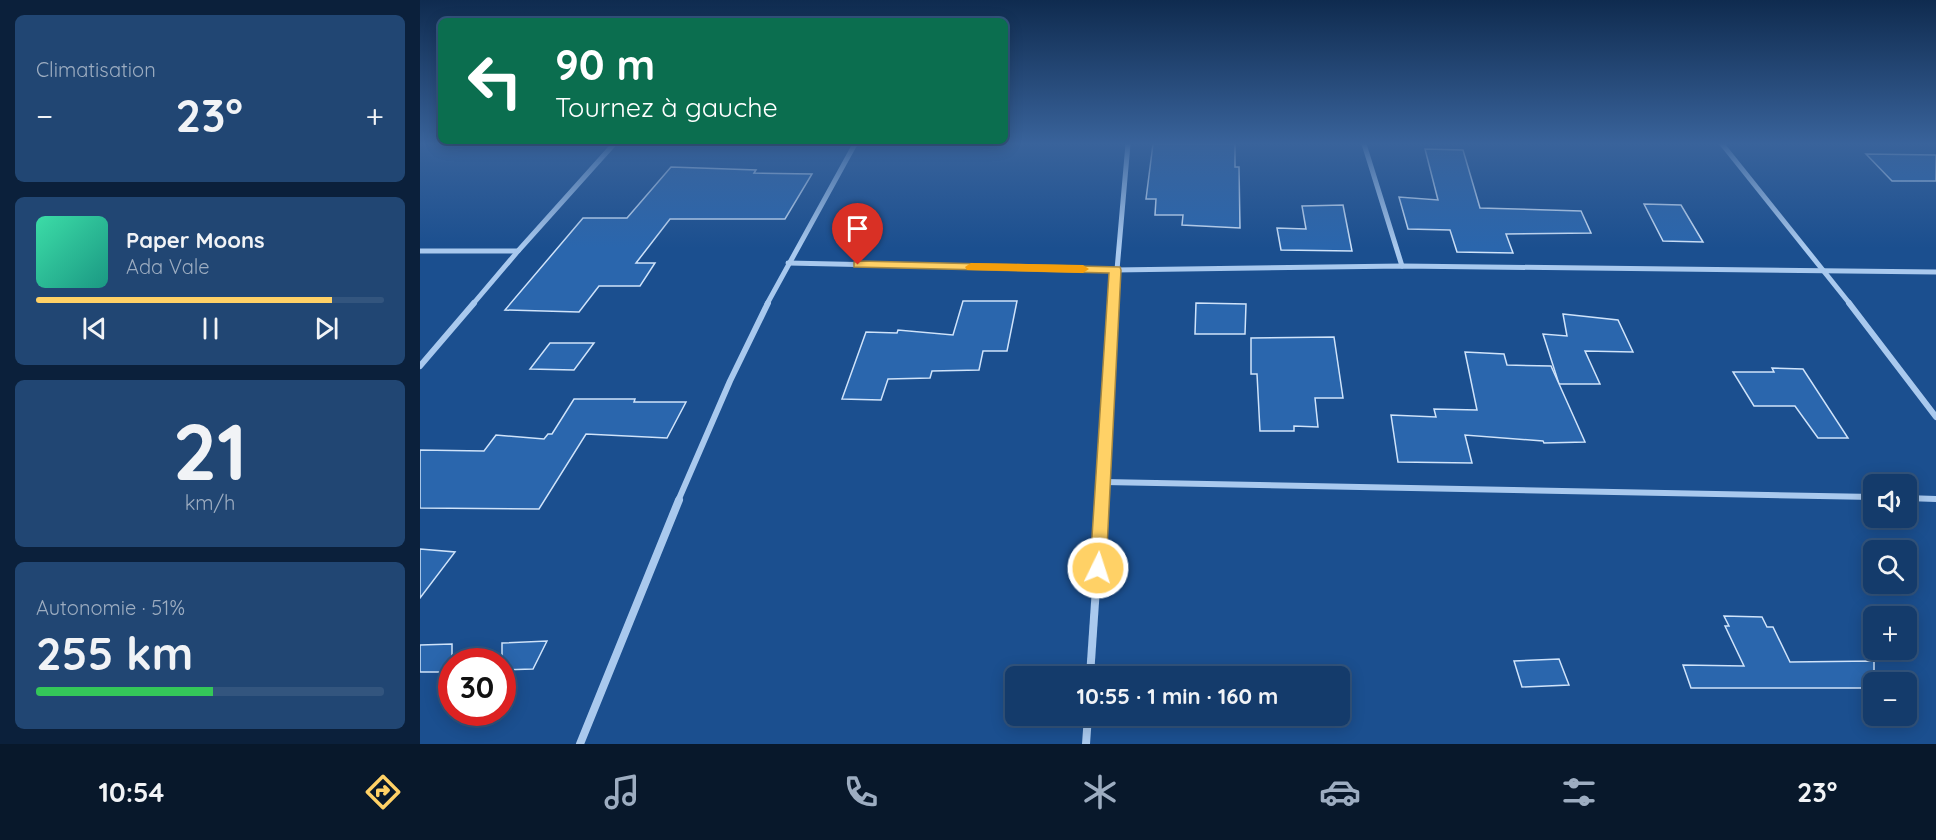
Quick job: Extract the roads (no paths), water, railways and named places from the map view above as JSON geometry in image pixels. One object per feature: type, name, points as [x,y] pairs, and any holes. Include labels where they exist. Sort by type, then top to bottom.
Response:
[{"type":"street","points":[[420,366],[583,179]]},
{"type":"street","points":[[580,744],[668,526],[732,381],[788,263],[835,179]]},
{"type":"street","points":[[1091,666],[1104,482],[1115,270],[1124,179]]},
{"type":"street","points":[[1375,179],[1402,267]]},
{"type":"street","points":[[1750,179],[1936,417]]},
{"type":"street","points":[[420,251],[518,251]]},
{"type":"street","points":[[788,263],[1115,270],[1402,267],[1936,272]]},
{"type":"street","points":[[1104,482],[1863,497]]},
{"type":"street","points":[[1917,498],[1936,499]]},
{"type":"street","points":[[1086,744],[1087,726]]}]
